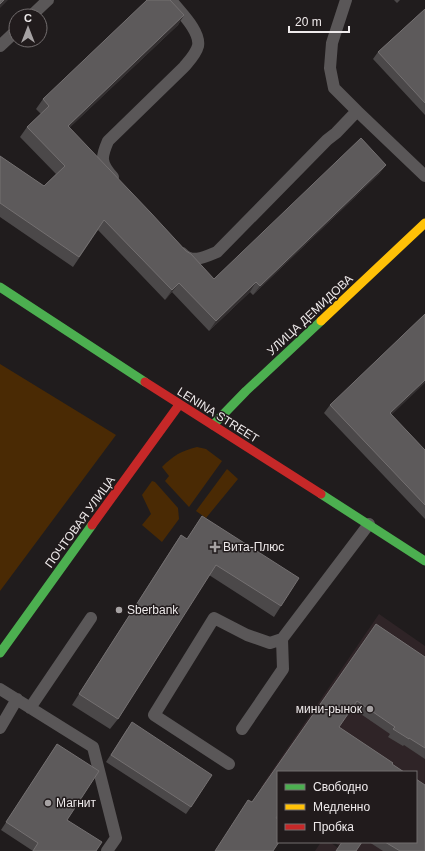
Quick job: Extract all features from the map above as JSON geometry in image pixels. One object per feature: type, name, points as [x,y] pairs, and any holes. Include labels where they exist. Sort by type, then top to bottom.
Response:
[{"type":"street","name":"УЛИЦА ДЕМИДОВА","points":[[213,425],[246,391],[425,223]]},
{"type":"street","name":"LENINA STREET","points":[[0,287],[180,406],[213,425],[425,561]]},
{"type":"street","name":"ПОЧТОВАЯ УЛИЦА","points":[[0,653],[180,406]]},
{"type":"lane","points":[[40,8],[48,0]]},
{"type":"lane","points":[[122,187],[106,169],[102,154],[108,141],[184,68],[198,45],[196,31],[171,0]]},
{"type":"lane","points":[[346,0],[332,43],[330,68],[334,88],[425,176]]},
{"type":"lane","points":[[0,46],[8,38]]},
{"type":"lane","points":[[175,245],[185,256],[199,259],[217,252],[357,111]]},
{"type":"lane","points":[[242,729],[283,669],[282,640],[368,524]]},
{"type":"lane","points":[[30,708],[91,618]]},
{"type":"lane","points":[[229,764],[154,715],[214,618],[247,636],[270,643],[282,640]]},
{"type":"lane","points":[[0,689],[93,748],[116,838],[107,851]]},
{"type":"lane","points":[[0,728],[17,699]]},
{"type":"shaded area","points":[[0,364],[116,435],[0,591]]},
{"type":"shaded area","points":[[197,447],[206,449],[222,461],[189,507],[165,481],[169,476],[162,467],[178,454]]},
{"type":"shaded area","points":[[227,469],[238,479],[206,518],[196,511]]},
{"type":"shaded area","points":[[152,481],[155,482],[178,508],[179,519],[162,542],[142,525],[151,514],[142,495]]},
{"type":"shaded area","name":"мини-рынок","points":[[379,614],[425,646],[425,851],[346,851],[335,843],[417,843],[417,771],[277,771],[277,799],[261,787]]},
{"type":"shaded area","points":[[320,843],[331,843],[342,851],[315,851]]},
{"type":"building","points":[[147,0],[170,0],[184,15],[68,126],[214,279],[361,138],[386,165],[260,286],[256,282],[216,321],[179,283],[172,290],[104,220],[79,257],[0,203],[0,156],[44,186],[65,166],[27,127],[49,106],[43,99]]},
{"type":"building","points":[[425,9],[425,103],[378,52]]},
{"type":"building","points":[[425,314],[425,380],[390,413],[425,450],[425,505],[330,405]]},
{"type":"building","points":[[202,516],[299,578],[281,606],[216,565],[118,719],[79,694],[181,535],[187,539]]},
{"type":"building","name":"мини-рынок","points":[[376,624],[425,657],[425,748],[393,729],[395,727],[357,701],[339,727],[402,771],[277,771],[276,818],[277,843],[278,843],[273,851],[215,851],[248,800],[252,802]]},
{"type":"building","points":[[132,722],[212,775],[191,807],[111,755]]},
{"type":"building","name":"Магнит","points":[[57,744],[99,771],[67,820],[102,842],[96,851],[33,851],[38,843],[6,822]]},
{"type":"building","points":[[417,780],[425,785],[425,851],[400,851],[387,843],[417,843]]},
{"type":"building","points":[[341,843],[361,843],[356,851],[336,851]]},
{"type":"traffic: fast","points":[[0,287],[145,382]]},
{"type":"traffic: fast","points":[[213,425],[246,391],[321,321]]},
{"type":"traffic: fast","points":[[321,494],[425,561]]},
{"type":"traffic: fast","points":[[0,653],[92,525]]},
{"type":"traffic: slow","points":[[321,321],[425,223]]},
{"type":"traffic: jam","points":[[145,382],[321,494]]},
{"type":"traffic: jam","points":[[92,525],[179,405]]},
{"type":"place","name":"Вита-Плюс","points":[[215,547]]},
{"type":"place","name":"Sberbank","points":[[119,610]]},
{"type":"place","name":"мини-рынок","points":[[370,709]]},
{"type":"place","name":"Магнит","points":[[48,803]]}]
